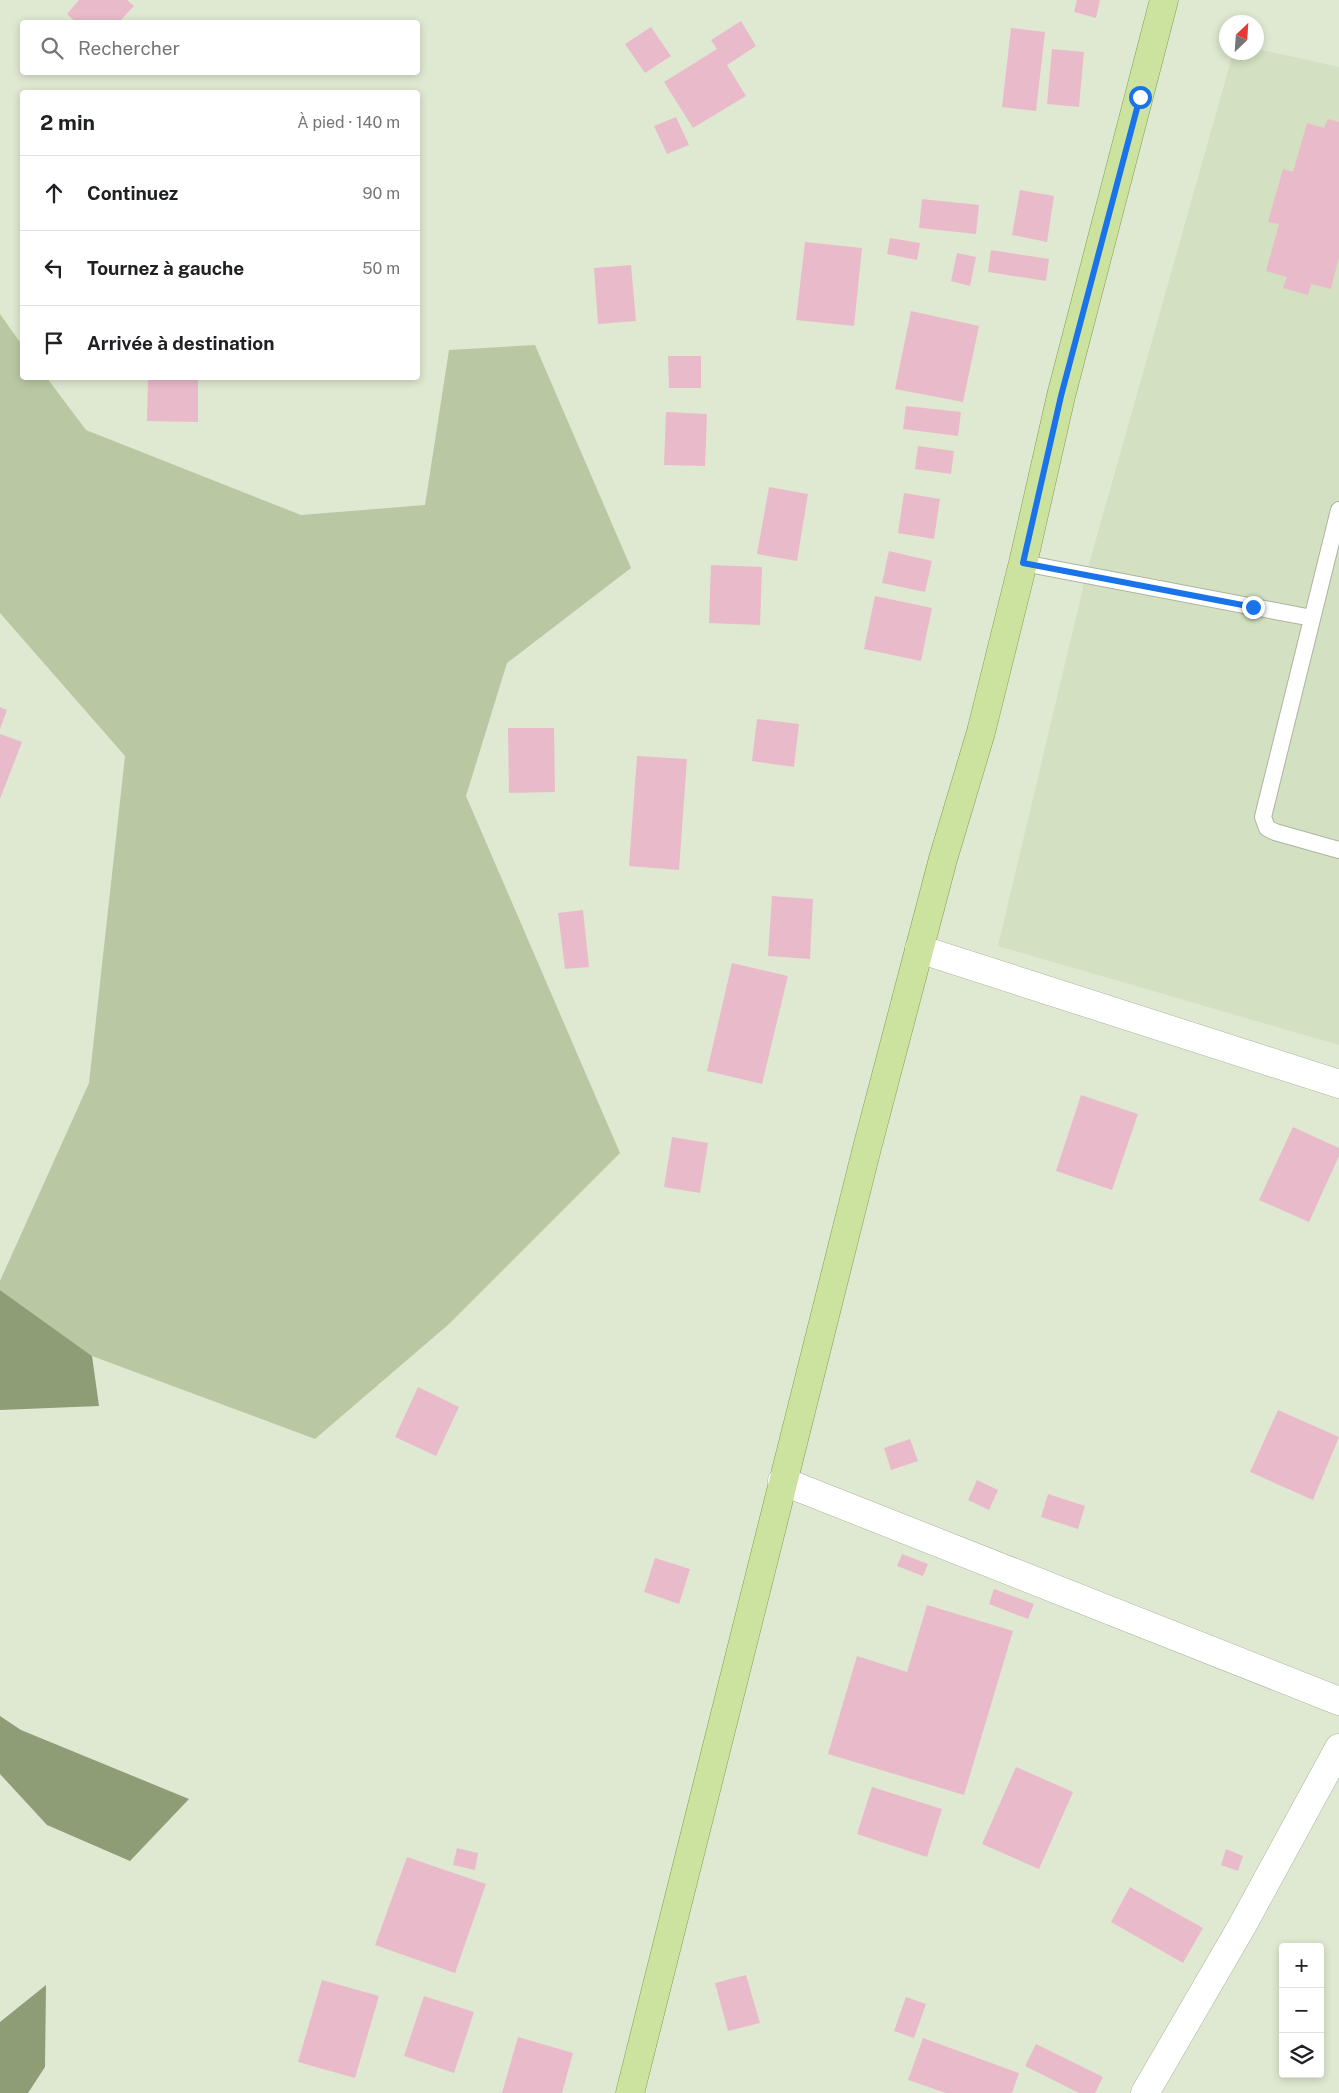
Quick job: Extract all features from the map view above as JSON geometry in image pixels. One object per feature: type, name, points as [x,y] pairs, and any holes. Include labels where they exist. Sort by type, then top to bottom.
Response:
[{"type":"main road","points":[[630,2093],[782,1481],[919,949],[981,732],[1023,563],[1061,396],[1164,0]]},
{"type":"street","points":[[919,949],[1339,1084]]},
{"type":"street","points":[[782,1481],[1339,1701]]},
{"type":"street","points":[[1145,2093],[1242,1926],[1339,1748]]},
{"type":"lane","points":[[1339,510],[1268,790],[1263,817],[1267,828],[1275,832],[1339,850]]},
{"type":"lane","points":[[1023,563],[1312,618]]},
{"type":"shaded area","points":[[1264,51],[1339,67],[1339,1045],[998,946],[1086,575],[1231,60],[1264,60]]},
{"type":"shaded area","points":[[0,314],[20,342],[20,380],[48,380],[86,430],[301,515],[425,505],[449,350],[535,345],[631,568],[507,663],[466,796],[620,1153],[449,1324],[315,1439],[92,1356],[0,1290],[0,1281],[89,1083],[125,756],[0,613]]},
{"type":"shaded area","points":[[0,1290],[92,1356],[99,1406],[0,1410]]},
{"type":"shaded area","points":[[0,1716],[21,1730],[189,1799],[130,1861],[47,1825],[0,1774]]},
{"type":"shaded area","points":[[46,1985],[45,2067],[28,2093],[0,2093],[0,2022]]},
{"type":"building","points":[[79,0],[127,0],[134,6],[121,20],[74,20],[67,14]]},
{"type":"building","points":[[1077,0],[1100,0],[1096,18],[1074,12]]},
{"type":"building","points":[[741,21],[756,46],[727,65],[746,96],[693,128],[664,82],[717,49],[711,40]]},
{"type":"building","points":[[651,27],[671,56],[645,73],[625,44]]},
{"type":"building","points":[[1011,28],[1045,32],[1036,111],[1002,107]]},
{"type":"building","points":[[1052,49],[1084,52],[1079,107],[1047,104]]},
{"type":"building","points":[[676,117],[689,145],[667,154],[654,126]]},
{"type":"building","points":[[1328,119],[1339,122],[1339,257],[1331,289],[1311,284],[1308,295],[1283,288],[1287,277],[1266,271],[1279,224],[1268,222],[1283,169],[1293,172],[1307,123],[1324,128]]},
{"type":"building","points":[[1020,190],[1054,196],[1047,242],[1012,235]]},
{"type":"building","points":[[922,199],[979,205],[976,234],[919,228]]},
{"type":"building","points":[[890,238],[920,243],[917,260],[887,254]]},
{"type":"building","points":[[805,242],[862,248],[854,326],[796,320]]},
{"type":"building","points":[[991,250],[1049,259],[1046,281],[988,272]]},
{"type":"building","points":[[957,253],[976,257],[970,286],[951,281]]},
{"type":"building","points":[[631,265],[636,321],[598,324],[594,268]]},
{"type":"building","points":[[911,311],[979,326],[963,402],[895,389]]},
{"type":"building","points":[[668,356],[701,356],[701,388],[669,388]]},
{"type":"building","points":[[148,380],[198,380],[198,422],[147,421]]},
{"type":"building","points":[[906,406],[961,412],[958,436],[903,429]]},
{"type":"building","points":[[666,412],[707,414],[705,466],[664,465]]},
{"type":"building","points":[[918,446],[954,451],[951,474],[915,469]]},
{"type":"building","points":[[769,487],[808,494],[797,561],[757,554]]},
{"type":"building","points":[[904,493],[940,499],[934,539],[898,533]]},
{"type":"building","points":[[889,551],[932,561],[925,592],[882,583]]},
{"type":"building","points":[[711,565],[762,567],[760,625],[709,623]]},
{"type":"building","points":[[875,596],[932,608],[921,661],[864,649]]},
{"type":"building","points":[[0,707],[7,710],[0,729]]},
{"type":"building","points":[[757,719],[799,724],[794,767],[752,761]]},
{"type":"building","points":[[508,728],[554,728],[555,792],[509,793]]},
{"type":"building","points":[[0,734],[22,742],[0,799]]},
{"type":"building","points":[[637,756],[687,759],[679,870],[629,866]]},
{"type":"building","points":[[772,896],[813,899],[810,959],[768,956]]},
{"type":"building","points":[[583,910],[589,967],[565,969],[558,913]]},
{"type":"building","points":[[732,963],[788,976],[762,1084],[707,1071]]},
{"type":"building","points":[[1081,1095],[1138,1114],[1112,1190],[1056,1171]]},
{"type":"building","points":[[1293,1127],[1339,1148],[1339,1156],[1309,1222],[1259,1200]]},
{"type":"building","points":[[672,1137],[708,1143],[700,1193],[664,1187]]},
{"type":"building","points":[[418,1387],[459,1407],[436,1456],[395,1437]]},
{"type":"building","points":[[1278,1410],[1339,1437],[1313,1500],[1250,1472]]},
{"type":"building","points":[[910,1439],[918,1461],[891,1470],[884,1448]]},
{"type":"building","points":[[977,1480],[998,1490],[989,1510],[968,1500]]},
{"type":"building","points":[[1048,1494],[1085,1506],[1078,1529],[1041,1517]]},
{"type":"building","points":[[902,1554],[928,1564],[923,1576],[897,1566]]},
{"type":"building","points":[[655,1558],[690,1569],[679,1604],[644,1592]]},
{"type":"building","points":[[994,1589],[1034,1604],[1028,1619],[989,1604]]},
{"type":"building","points":[[927,1605],[1013,1631],[964,1795],[828,1754],[857,1656],[907,1672]]},
{"type":"building","points":[[1016,1767],[1073,1792],[1039,1869],[982,1844]]},
{"type":"building","points":[[872,1787],[942,1809],[927,1857],[857,1834]]},
{"type":"building","points":[[457,1848],[478,1853],[475,1870],[453,1865]]},
{"type":"building","points":[[1226,1849],[1243,1856],[1238,1871],[1221,1865]]},
{"type":"building","points":[[407,1857],[486,1884],[455,1973],[375,1945]]},
{"type":"building","points":[[1130,1887],[1203,1928],[1183,1963],[1111,1922]]},
{"type":"building","points":[[746,1975],[760,2023],[728,2031],[715,1983]]},
{"type":"building","points":[[322,1980],[379,1996],[355,2078],[298,2062]]},
{"type":"building","points":[[424,1996],[474,2012],[454,2073],[404,2056]]},
{"type":"building","points":[[906,1997],[926,2004],[914,2038],[894,2031]]},
{"type":"building","points":[[518,2037],[573,2053],[562,2093],[502,2093]]},
{"type":"building","points":[[923,2038],[1019,2073],[1012,2093],[946,2093],[908,2080]]},
{"type":"building","points":[[1036,2044],[1103,2077],[1095,2093],[1079,2093],[1025,2066]]},
{"type":"route","points":[[1140,97],[1061,396],[1023,563],[1253,607]]}]
